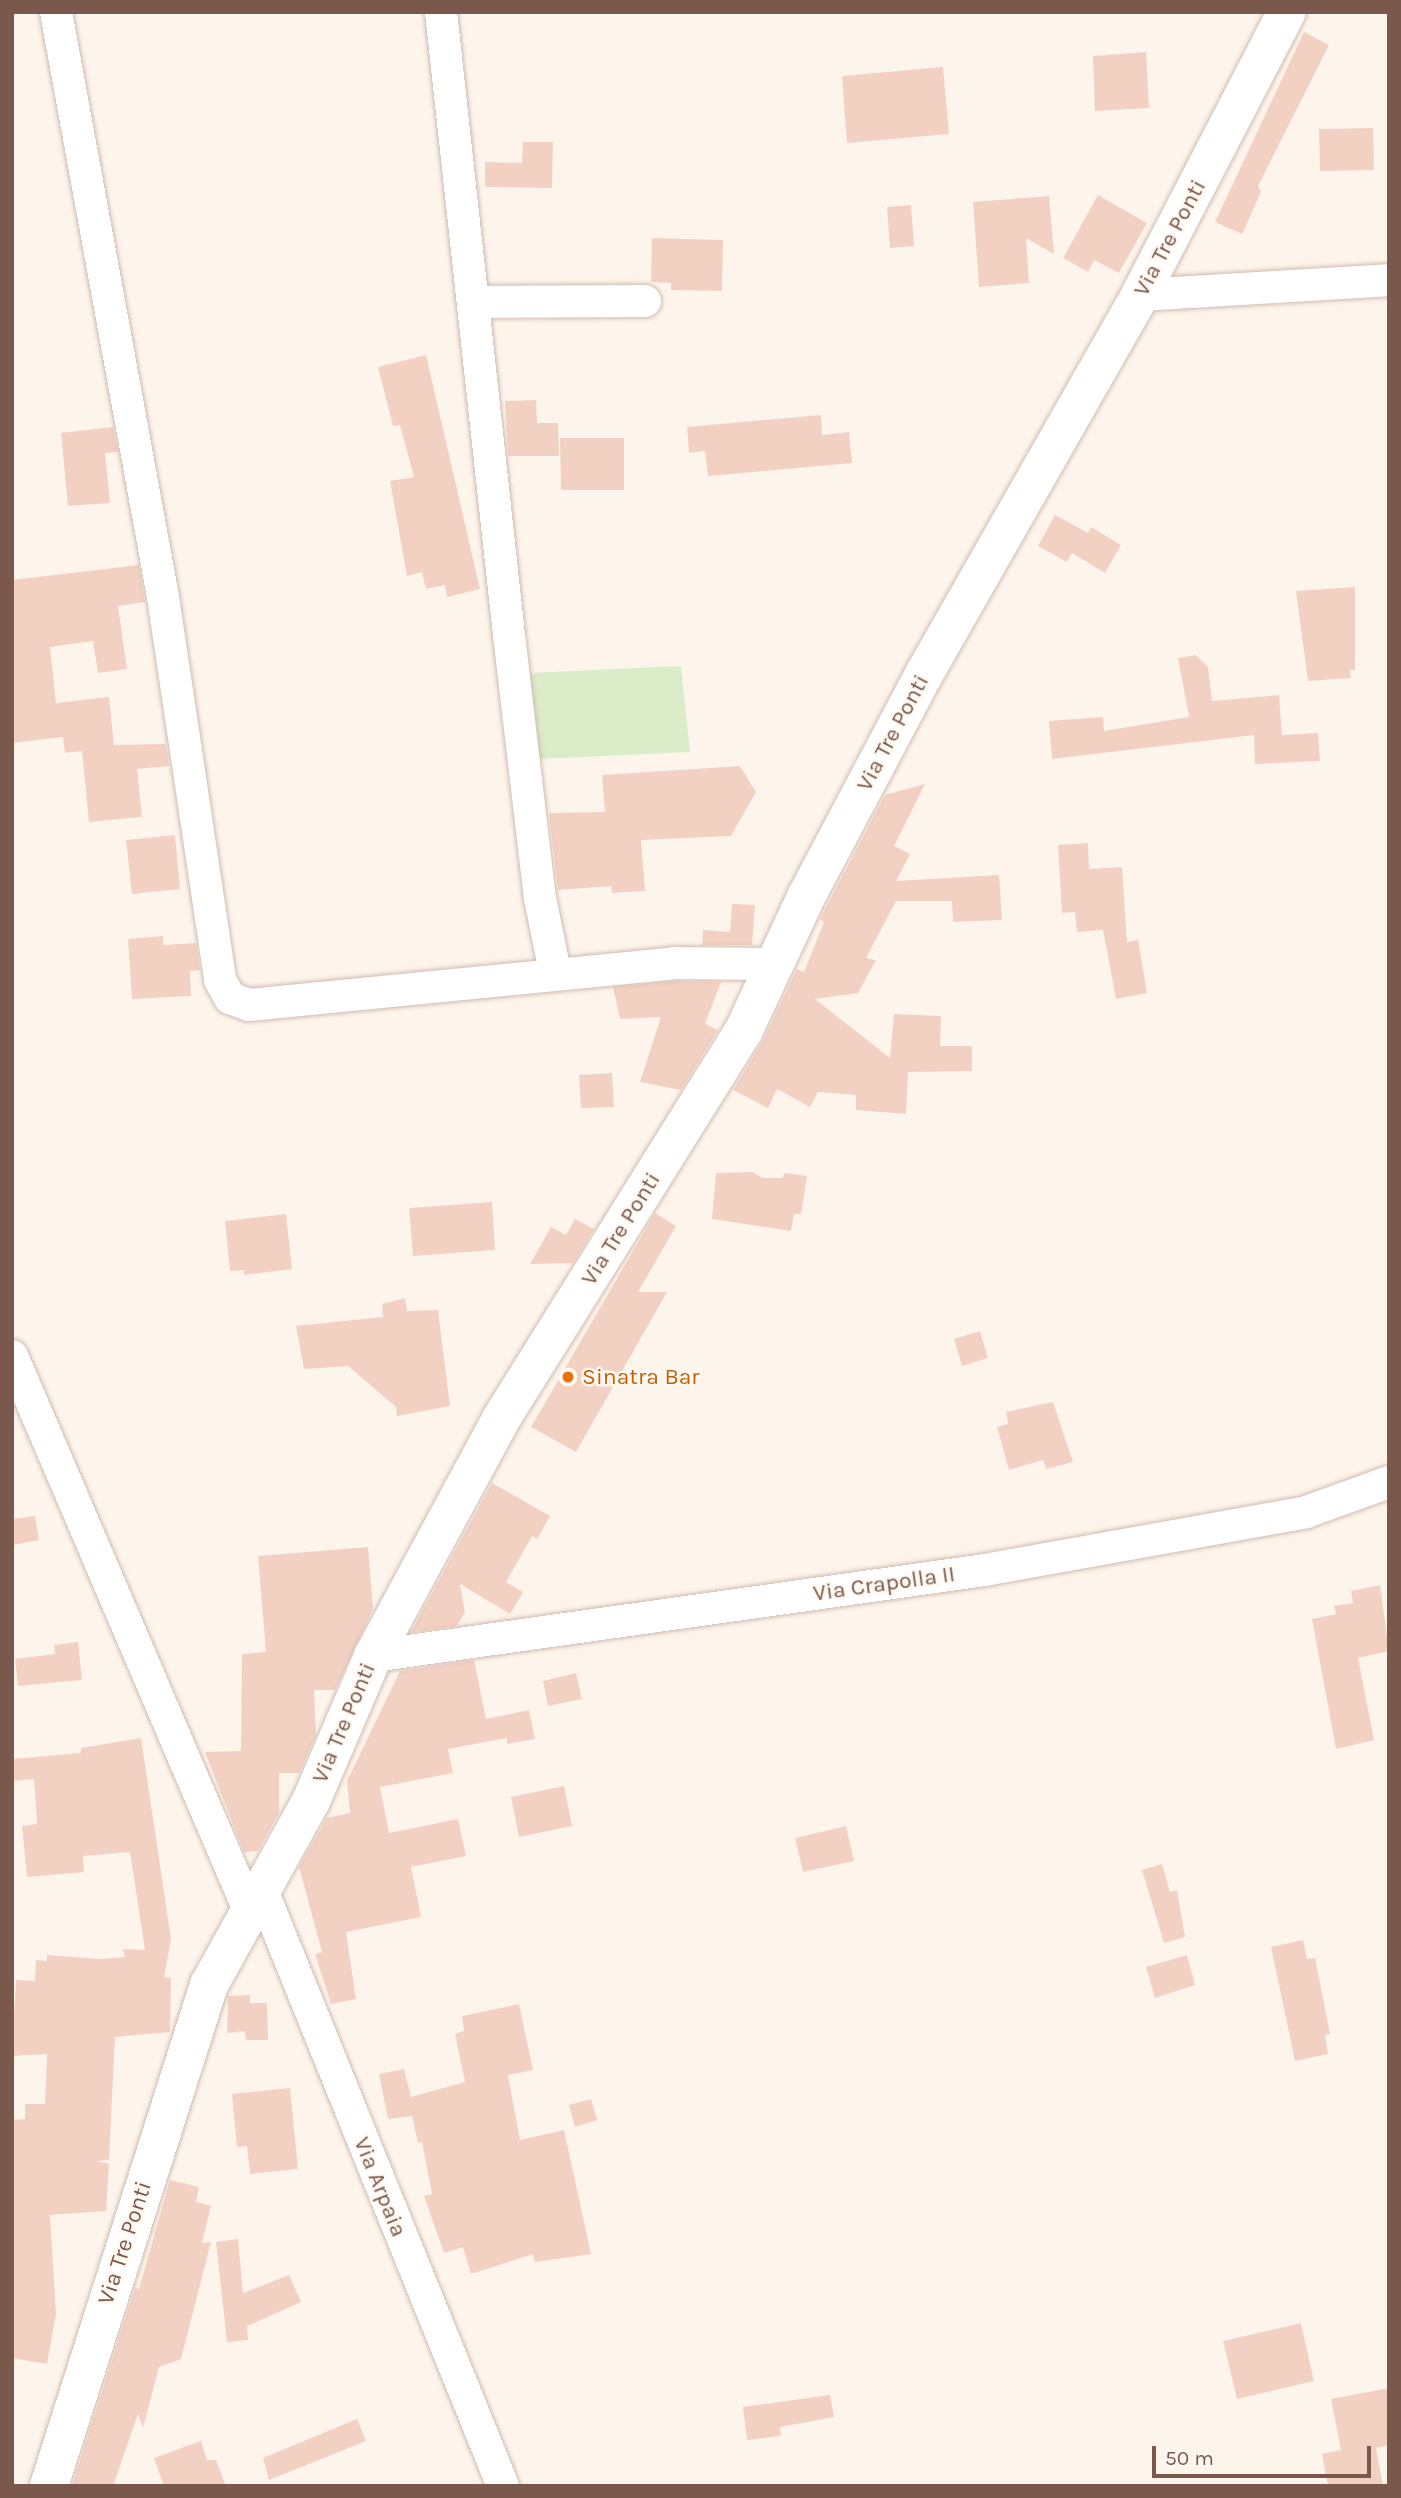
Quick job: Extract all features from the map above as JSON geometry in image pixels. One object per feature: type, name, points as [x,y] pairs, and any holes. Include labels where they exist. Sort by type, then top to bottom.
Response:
[{"type":"street","points":[[56,12],[163,597],[220,981],[230,998],[249,1005],[555,972],[674,963],[775,964]]},
{"type":"street","points":[[441,12],[510,649],[540,898],[555,972]]},
{"type":"street","name":"Via Tre Ponti","points":[[49,2486],[209,1985],[311,1801],[373,1656],[501,1419],[744,1030],[775,964],[923,676],[1140,295],[1287,12]]},
{"type":"street","points":[[1140,295],[1389,280]]},
{"type":"street","points":[[474,302],[645,301]]},
{"type":"street","name":"Via Arpaia","points":[[12,1356],[255,1899],[503,2486]]},
{"type":"street","name":"Via Crapolla II","points":[[373,1656],[998,1568],[1306,1512],[1389,1482]]},
{"type":"green space","points":[[681,666],[690,752],[539,759],[529,673]]},
{"type":"building","points":[[1304,32],[1329,45],[1258,186],[1261,192],[1242,234],[1215,222]]},
{"type":"building","points":[[1146,52],[1149,108],[1095,111],[1093,56]]},
{"type":"building","points":[[943,67],[949,134],[847,143],[842,76]]},
{"type":"building","points":[[1373,128],[1374,170],[1320,171],[1319,129]]},
{"type":"building","points":[[523,142],[553,142],[552,188],[485,187],[485,162],[522,163]]},
{"type":"building","points":[[1098,195],[1147,223],[1119,273],[1094,260],[1088,272],[1063,258]]},
{"type":"building","points":[[1049,196],[1054,254],[1026,238],[1029,283],[979,287],[973,202]]},
{"type":"building","points":[[911,205],[914,246],[890,248],[887,207]]},
{"type":"building","points":[[652,238],[723,240],[722,291],[671,290],[671,283],[651,282]]},
{"type":"building","points":[[426,355],[480,589],[447,597],[445,585],[426,589],[422,572],[407,576],[390,481],[414,477],[400,425],[393,426],[378,367]]},
{"type":"building","points":[[536,400],[537,423],[558,423],[559,456],[508,456],[505,401]]},
{"type":"building","points":[[821,415],[822,435],[849,432],[852,463],[708,476],[705,451],[689,453],[687,427]]},
{"type":"building","points":[[113,427],[118,452],[105,453],[110,503],[68,506],[61,433]]},
{"type":"building","points":[[560,438],[624,438],[624,490],[561,490]]},
{"type":"building","points":[[1055,515],[1088,533],[1091,527],[1121,545],[1105,573],[1072,553],[1067,562],[1038,546]]},
{"type":"building","points":[[139,565],[145,602],[118,606],[127,669],[98,673],[93,641],[50,647],[56,703],[109,697],[114,745],[166,744],[169,766],[137,769],[142,817],[89,822],[82,751],[65,753],[63,737],[12,743],[12,580]]},
{"type":"building","points":[[1355,587],[1355,670],[1350,670],[1351,678],[1308,681],[1296,591]]},
{"type":"building","points":[[1196,655],[1208,667],[1212,701],[1279,695],[1282,735],[1318,733],[1320,761],[1255,764],[1254,735],[1052,759],[1049,721],[1103,717],[1104,731],[1189,717],[1178,658]]},
{"type":"building","points":[[740,766],[756,792],[731,836],[641,840],[645,891],[612,893],[611,886],[558,890],[549,813],[605,812],[602,775]]},
{"type":"building","points":[[925,784],[894,846],[910,854],[896,881],[999,875],[1002,920],[953,922],[952,901],[896,901],[866,958],[876,960],[858,993],[815,999],[890,1058],[894,1014],[941,1016],[940,1046],[972,1046],[972,1071],[908,1072],[906,1114],[856,1110],[856,1095],[818,1092],[810,1107],[777,1089],[768,1108],[733,1090],[764,1039],[797,969],[804,972],[824,922],[820,919],[885,795]]},
{"type":"building","points":[[175,835],[180,889],[132,894],[126,840]]},
{"type":"building","points":[[1088,843],[1089,869],[1122,867],[1127,942],[1138,940],[1147,993],[1116,999],[1103,930],[1077,932],[1075,912],[1062,913],[1058,845]]},
{"type":"building","points":[[732,904],[755,905],[752,945],[702,945],[703,930],[730,932]]},
{"type":"building","points":[[163,936],[163,945],[196,943],[200,970],[190,971],[191,996],[132,999],[128,939]]},
{"type":"building","points":[[675,981],[721,982],[705,1024],[718,1030],[681,1090],[640,1082],[661,1017],[620,1019],[613,987]]},
{"type":"building","points":[[612,1073],[614,1107],[581,1108],[579,1075]]},
{"type":"building","points":[[753,1172],[762,1178],[782,1178],[785,1173],[807,1176],[801,1214],[794,1214],[791,1231],[712,1219],[716,1173]]},
{"type":"building","points":[[492,1202],[495,1250],[413,1256],[409,1208]]},
{"type":"building","points":[[655,1213],[676,1226],[638,1292],[667,1292],[576,1452],[531,1427]]},
{"type":"building","points":[[286,1214],[292,1269],[244,1275],[244,1270],[230,1271],[225,1221]]},
{"type":"building","points":[[575,1219],[594,1229],[573,1263],[530,1264],[551,1227],[566,1235]]},
{"type":"building","points":[[405,1298],[407,1311],[438,1310],[450,1406],[397,1416],[396,1407],[348,1366],[304,1369],[296,1326],[383,1317],[382,1304]]},
{"type":"building","points":[[980,1331],[988,1358],[962,1366],[954,1339]]},
{"type":"building","points":[[1053,1402],[1073,1462],[1046,1469],[1043,1460],[1009,1470],[997,1427],[1008,1424],[1006,1412]]},
{"type":"building","points":[[492,1483],[550,1516],[537,1539],[532,1536],[506,1582],[523,1592],[510,1614],[460,1584],[465,1612],[457,1626],[411,1632]]},
{"type":"building","points":[[35,1516],[39,1540],[12,1545],[12,1519]]},
{"type":"building","points":[[368,1547],[373,1609],[335,1690],[314,1690],[316,1735],[299,1773],[279,1773],[279,1813],[258,1851],[244,1852],[205,1752],[241,1751],[242,1654],[266,1652],[258,1556]]},
{"type":"building","points":[[1380,1585],[1389,1651],[1358,1658],[1374,1740],[1336,1749],[1312,1619],[1336,1614],[1334,1606],[1353,1603],[1351,1591]]},
{"type":"building","points":[[78,1642],[82,1680],[18,1686],[15,1659],[55,1654],[54,1645]]},
{"type":"building","points":[[474,1660],[486,1719],[529,1710],[535,1739],[507,1744],[507,1738],[448,1749],[453,1773],[380,1787],[389,1833],[458,1819],[466,1856],[411,1867],[421,1917],[346,1932],[356,1999],[331,2004],[315,1954],[322,1952],[299,1867],[327,1818],[350,1813],[347,1781],[400,1671]]},
{"type":"building","points":[[576,1673],[582,1699],[548,1706],[543,1681]]},
{"type":"building","points":[[141,1738],[171,1939],[164,1977],[171,1978],[170,2032],[115,2037],[109,2160],[96,2161],[109,2164],[106,2211],[50,2215],[56,2314],[47,2364],[12,2358],[12,2120],[25,2119],[25,2104],[45,2104],[47,2054],[12,2056],[16,1980],[35,1981],[36,1960],[47,1961],[47,1955],[101,1959],[125,1957],[123,1949],[145,1950],[130,1852],[83,1856],[84,1872],[27,1877],[22,1826],[37,1824],[34,1779],[12,1781],[12,1759],[81,1753],[81,1748]]},
{"type":"building","points":[[564,1786],[572,1826],[519,1837],[511,1797]]},
{"type":"building","points":[[846,1826],[854,1861],[803,1872],[795,1838]]},
{"type":"building","points":[[1162,1864],[1170,1892],[1177,1890],[1185,1937],[1164,1943],[1142,1870]]},
{"type":"building","points":[[1303,1940],[1307,1959],[1315,1958],[1330,2034],[1325,2035],[1328,2054],[1295,2061],[1271,1947]]},
{"type":"building","points":[[1187,1955],[1195,1985],[1155,1998],[1146,1967]]},
{"type":"building","points":[[250,1995],[250,2003],[267,2003],[268,2040],[246,2040],[245,2031],[227,2033],[228,1996]]},
{"type":"building","points":[[519,2004],[533,2070],[508,2075],[520,2140],[564,2130],[591,2254],[535,2262],[533,2254],[471,2274],[463,2247],[444,2253],[424,2196],[432,2194],[422,2142],[418,2143],[412,2116],[388,2119],[379,2074],[404,2069],[411,2097],[465,2082],[455,2034],[464,2031],[462,2016]]},
{"type":"building","points":[[290,2088],[298,2169],[250,2174],[247,2146],[237,2147],[232,2094]]},
{"type":"building","points":[[591,2099],[597,2120],[575,2127],[569,2105]]},
{"type":"building","points":[[170,2180],[199,2187],[196,2202],[211,2206],[202,2243],[211,2242],[181,2359],[159,2367],[143,2428],[138,2414],[113,2486],[72,2486],[135,2288],[139,2289]]},
{"type":"building","points":[[238,2239],[243,2293],[289,2275],[301,2302],[247,2326],[248,2340],[227,2342],[216,2242]]},
{"type":"building","points":[[1301,2323],[1314,2381],[1237,2399],[1223,2341]]},
{"type":"building","points":[[1389,2388],[1389,2445],[1376,2448],[1383,2486],[1328,2486],[1322,2454],[1341,2450],[1331,2399]]},
{"type":"building","points":[[830,2395],[834,2417],[780,2427],[781,2436],[747,2440],[743,2407]]},
{"type":"building","points":[[357,2419],[366,2441],[269,2480],[263,2458]]},
{"type":"building","points":[[201,2441],[207,2460],[216,2460],[226,2486],[164,2486],[154,2458]]},
{"type":"place","name":"Sinatra Bar","points":[[568,1377]]}]
